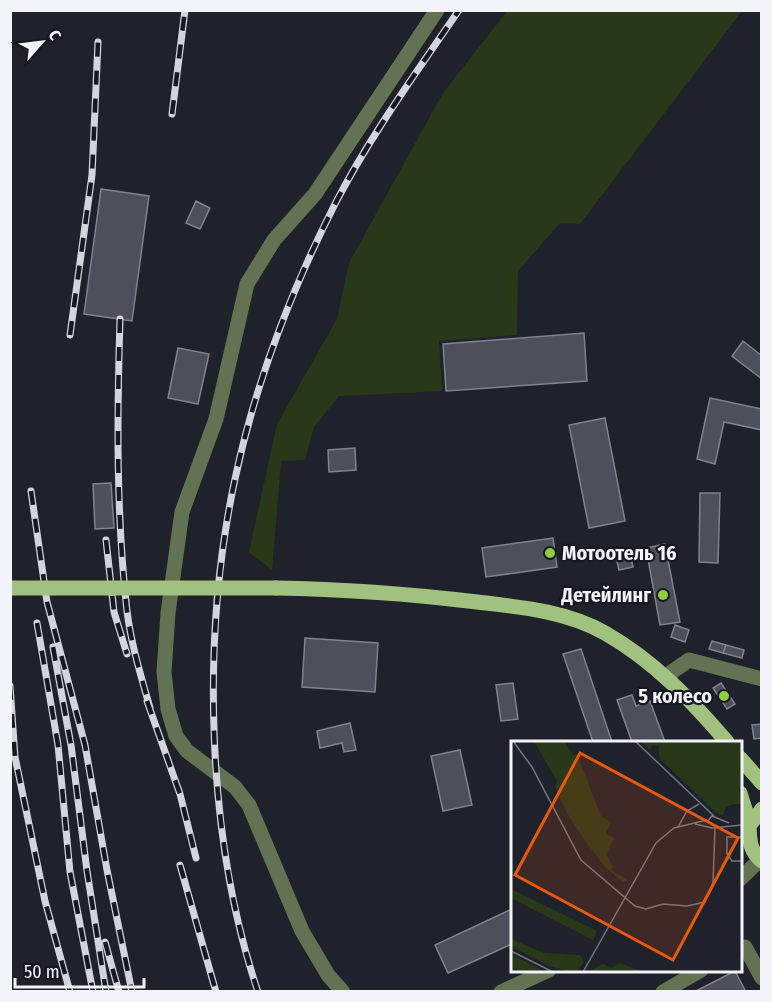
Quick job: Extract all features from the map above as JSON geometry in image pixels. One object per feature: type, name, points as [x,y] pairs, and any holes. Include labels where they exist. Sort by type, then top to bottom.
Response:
[{"type":"main road","points":[[10,588],[276,588],[383,592],[530,608],[572,619],[604,632],[666,676],[724,740]]},
{"type":"main road","points":[[742,759],[762,783]]},
{"type":"main road","points":[[742,797],[749,826],[748,838],[752,850],[761,860]]},
{"type":"main road","points":[[749,826],[762,809]]},
{"type":"street","points":[[343,992],[328,975],[302,931],[249,805],[235,787],[187,751],[176,736],[168,709],[164,672],[168,613],[182,512],[216,419],[247,284],[274,240],[315,194],[438,10]]},
{"type":"street","points":[[666,676],[689,660],[762,679]]},
{"type":"street","points":[[742,878],[761,860]]},
{"type":"street","points":[[742,949],[745,947],[762,978]]},
{"type":"street","points":[[501,992],[545,972]]},
{"type":"street","points":[[663,992],[698,972]]},
{"type":"green space","points":[[508,10],[742,11],[580,224],[560,223],[518,271],[517,335],[439,341],[442,391],[339,396],[314,427],[305,460],[281,461],[272,570],[249,552],[277,424],[337,319],[349,263],[443,93]]},
{"type":"building","points":[[101,189],[149,196],[132,321],[84,314]]},
{"type":"building","points":[[196,201],[210,208],[200,229],[186,223]]},
{"type":"building","points":[[584,333],[587,381],[446,391],[443,344]]},
{"type":"building","points":[[743,341],[762,356],[762,379],[732,356]]},
{"type":"building","points":[[178,348],[209,354],[198,404],[168,398]]},
{"type":"building","points":[[710,398],[762,409],[762,430],[724,422],[715,464],[697,459]]},
{"type":"building","points":[[605,418],[625,521],[589,528],[569,425]]},
{"type":"building","points":[[355,448],[356,470],[329,472],[328,450]]},
{"type":"building","points":[[111,483],[114,528],[95,529],[93,484]]},
{"type":"building","points":[[700,493],[720,493],[718,563],[699,562]]},
{"type":"building","points":[[553,538],[557,567],[486,577],[482,548]]},
{"type":"building","points":[[665,544],[680,622],[660,625],[646,548]]},
{"type":"building","points":[[630,554],[633,567],[619,570],[616,557]]},
{"type":"building","points":[[675,625],[689,630],[685,642],[671,637]]},
{"type":"building","points":[[305,638],[378,643],[375,692],[302,687]]},
{"type":"building","points":[[712,641],[726,645],[723,653],[709,649]]},
{"type":"building","points":[[726,645],[744,650],[742,658],[723,653]]},
{"type":"building","points":[[581,649],[612,741],[593,741],[563,654]]},
{"type":"building","points":[[513,683],[518,719],[501,721],[496,685]]},
{"type":"building","points":[[721,683],[735,704],[727,709],[713,688]]},
{"type":"building","points":[[632,695],[636,706],[650,701],[665,741],[632,741],[617,700]]},
{"type":"building","points":[[350,723],[356,750],[344,752],[342,743],[320,748],[317,731]]},
{"type":"building","points":[[762,724],[762,738],[754,739],[752,725]]},
{"type":"building","points":[[460,750],[472,805],[443,811],[431,756]]},
{"type":"building","points":[[511,909],[511,944],[448,973],[435,945]]},
{"type":"building","points":[[736,972],[746,992],[694,992]]},
{"type":"railway","points":[[172,114],[185,10]]},
{"type":"railway","points":[[258,992],[241,932],[228,869],[219,804],[214,737],[217,604],[224,540],[235,479],[253,408],[276,338],[319,237],[363,154],[459,10]]},
{"type":"railway","points":[[70,335],[92,175],[98,42]]},
{"type":"railway","points":[[120,319],[118,465],[123,575],[131,636],[150,708]]},
{"type":"railway","points":[[31,491],[47,602],[85,745],[132,992]]},
{"type":"railway","points":[[106,540],[114,612],[127,654]]},
{"type":"railway","points":[[37,623],[58,745],[70,872],[93,992]]},
{"type":"railway","points":[[53,647],[71,745],[87,871],[106,992]]},
{"type":"railway","points":[[10,686],[15,757],[45,901],[70,992]]},
{"type":"railway","points":[[147,701],[180,794],[196,858]]},
{"type":"railway","points":[[180,865],[216,992]]},
{"type":"railway","points":[[105,942],[119,992]]},
{"type":"place","name":"Мотоотель 16","points":[[550,553]]},
{"type":"place","name":"Детейлинг","points":[[663,595]]},
{"type":"place","name":"5 колесо","points":[[724,696]]}]
